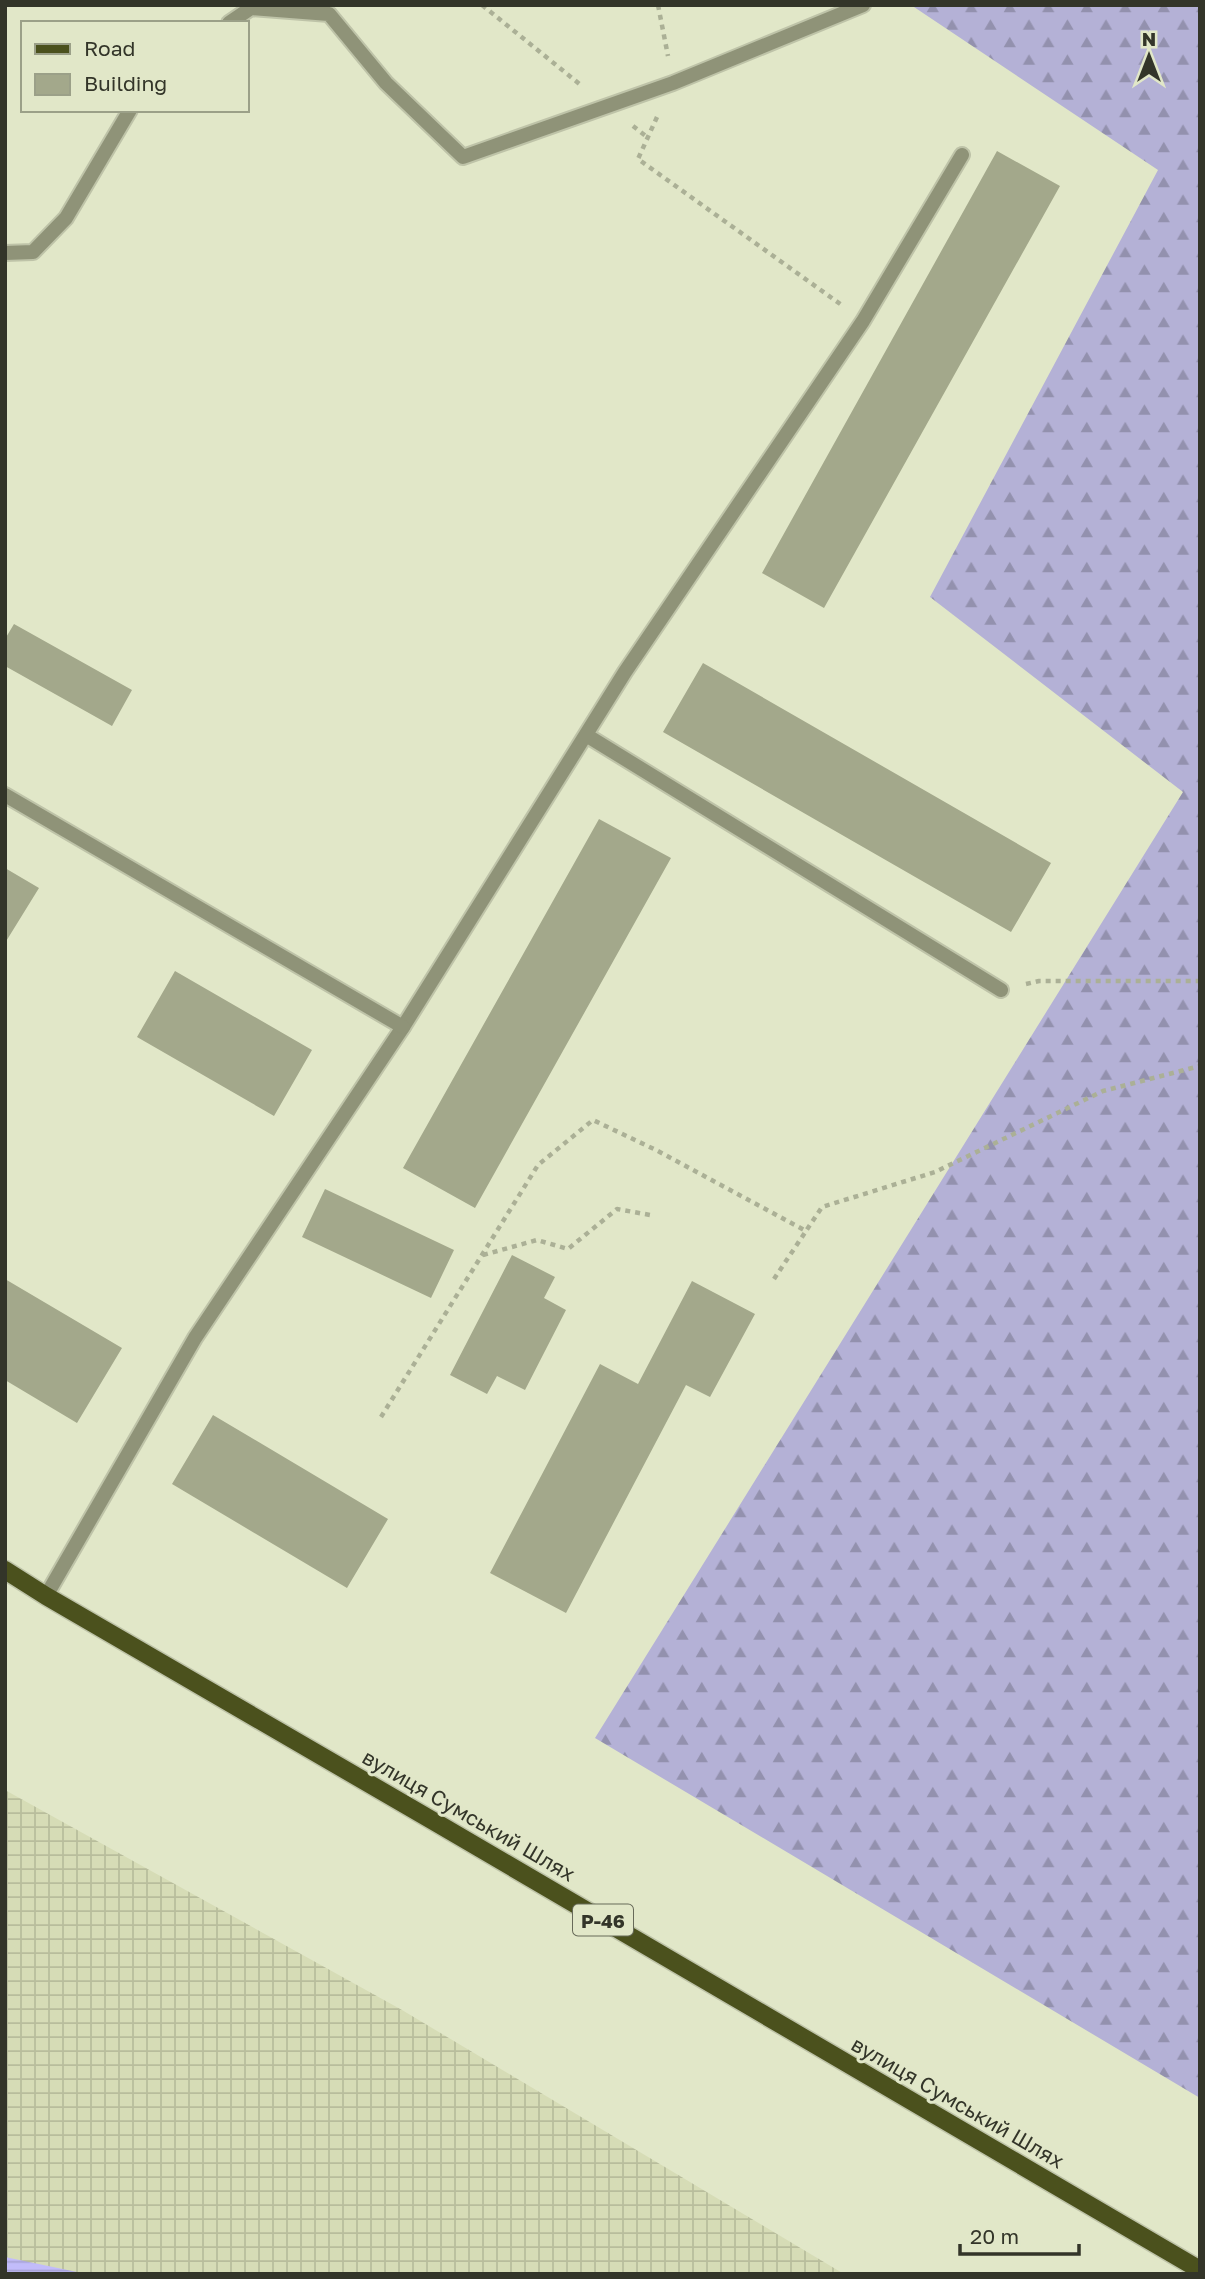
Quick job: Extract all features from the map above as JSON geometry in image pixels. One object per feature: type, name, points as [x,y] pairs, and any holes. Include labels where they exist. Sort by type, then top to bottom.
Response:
[{"type":"main road","name":"вулиця Сумський Шлях","points":[[5,1570],[1200,2270]]},
{"type":"street","points":[[232,21],[251,8],[329,14],[386,83],[463,157],[673,83],[863,5]]},
{"type":"street","points":[[5,253],[33,252],[66,218],[129,112]]},
{"type":"street","points":[[46,1596],[195,1338],[403,1027],[625,672],[863,321],[962,155]]},
{"type":"street","points":[[586,735],[1001,990]]},
{"type":"street","points":[[5,795],[403,1027]]},
{"type":"path","points":[[482,5],[648,137]]},
{"type":"path","points":[[658,5],[673,83],[638,159],[863,321]]},
{"type":"path","points":[[1001,990],[1039,981],[1200,981]]},
{"type":"path","points":[[774,1279],[822,1207],[935,1171],[1103,1091],[1200,1066]]},
{"type":"path","points":[[381,1418],[538,1165],[593,1120],[656,1150],[806,1231]]},
{"type":"path","points":[[482,1255],[537,1240],[568,1249],[617,1209],[650,1215]]},
{"type":"shaded area","points":[[5,1790],[402,2010],[844,2274],[5,2274]]},
{"type":"shaded area","points":[[5,2257],[77,2272],[82,2274],[5,2274]]},
{"type":"green space","points":[[911,5],[1200,5],[1200,2098],[595,1738],[1183,792],[930,597],[1158,170]]},
{"type":"building","points":[[997,151],[1060,186],[824,608],[762,573]]},
{"type":"building","points":[[14,624],[132,690],[112,726],[5,666],[5,639]]},
{"type":"building","points":[[703,663],[1051,863],[1011,932],[663,732]]},
{"type":"building","points":[[599,819],[671,858],[475,1208],[403,1168]]},
{"type":"building","points":[[5,868],[39,888],[5,943]]},
{"type":"building","points":[[175,971],[312,1050],[274,1116],[137,1037]]},
{"type":"building","points":[[325,1189],[454,1250],[431,1298],[302,1237]]},
{"type":"building","points":[[512,1255],[555,1277],[544,1298],[566,1310],[525,1390],[497,1376],[487,1394],[450,1375]]},
{"type":"building","points":[[5,1279],[122,1348],[77,1423],[5,1380]]},
{"type":"building","points":[[692,1281],[755,1314],[710,1397],[686,1385],[566,1613],[490,1573],[600,1364],[638,1384]]},
{"type":"building","points":[[213,1415],[388,1519],[347,1588],[172,1484]]}]
